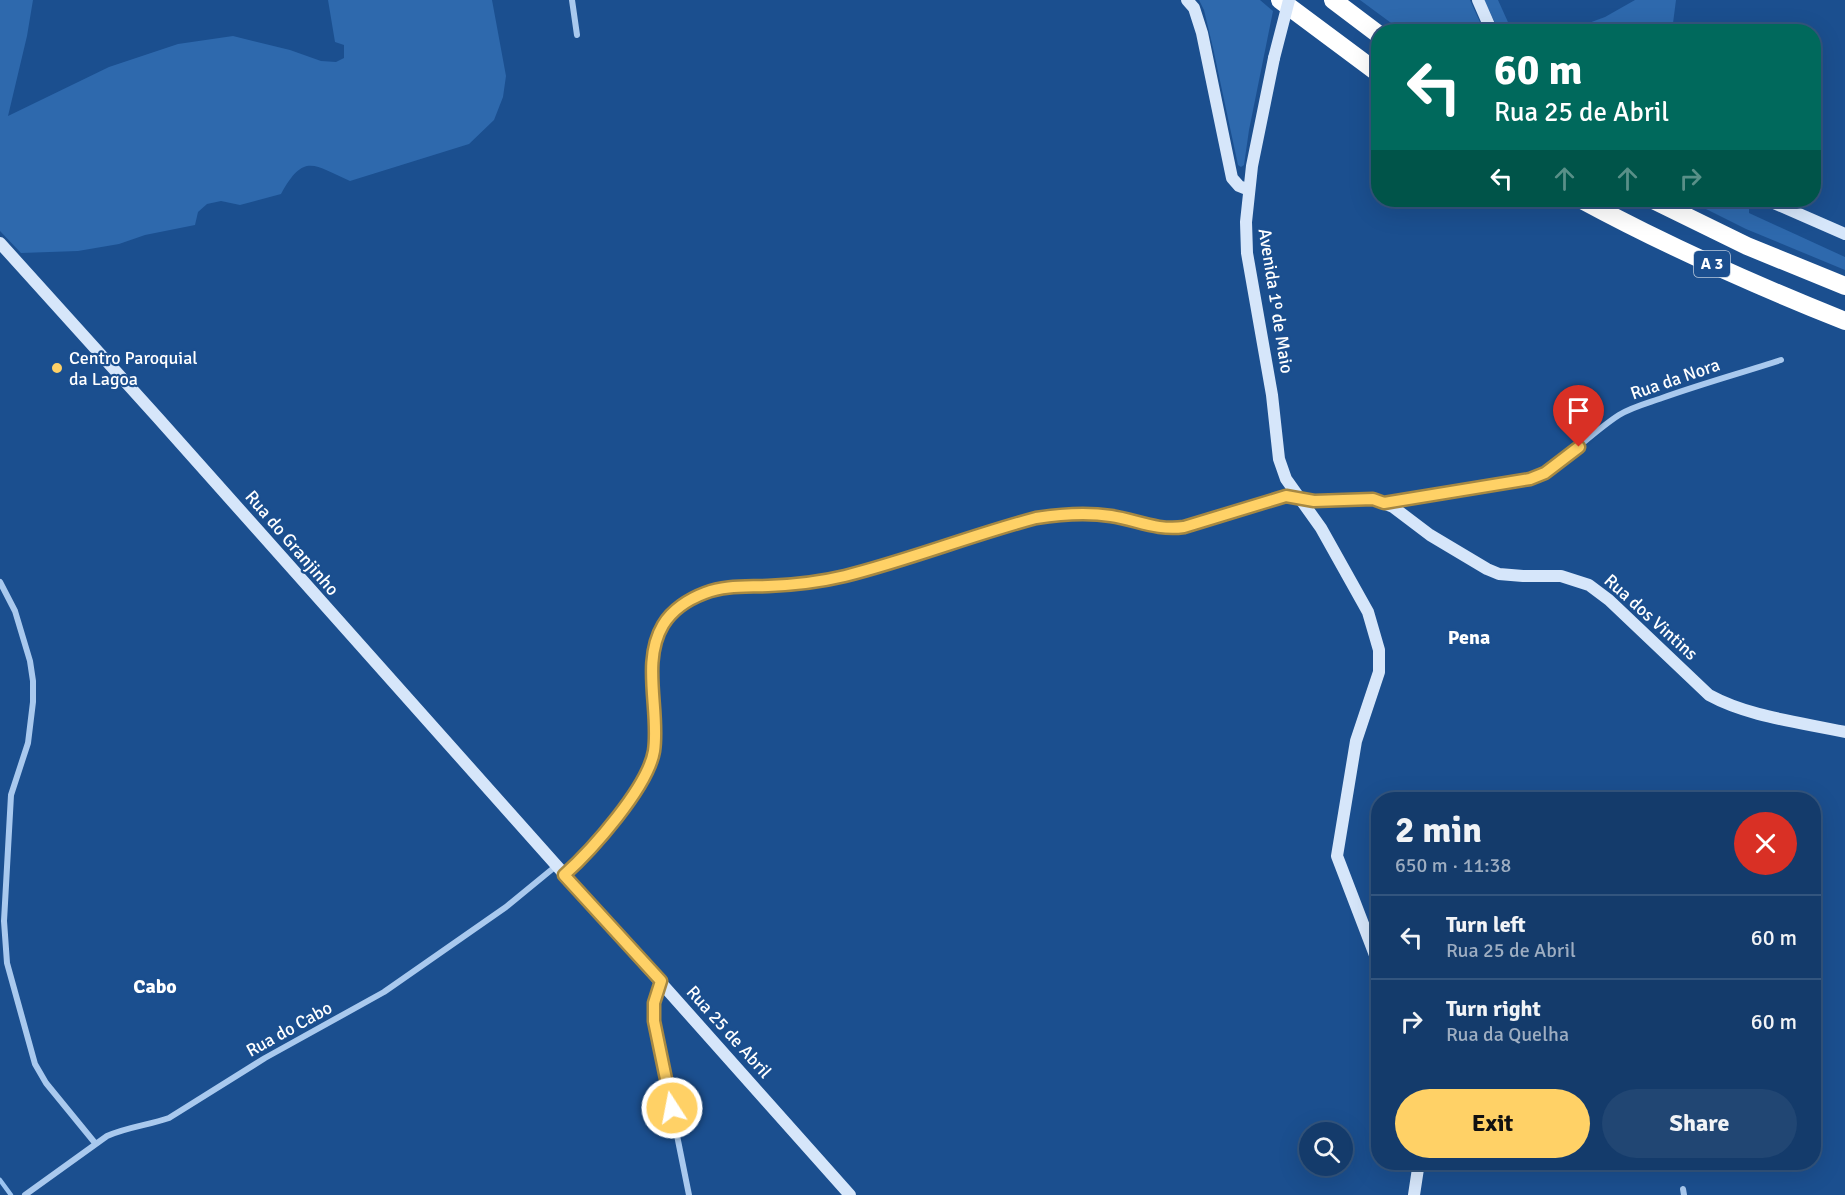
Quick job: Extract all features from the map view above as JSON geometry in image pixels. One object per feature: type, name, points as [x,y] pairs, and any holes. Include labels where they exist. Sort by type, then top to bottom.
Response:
[{"type":"highway","points":[[1280,0],[1371,68]]},
{"type":"highway","points":[[1333,0],[1371,29]]},
{"type":"highway","name":"A 3","points":[[1596,207],[1730,273],[1845,321]]},
{"type":"highway","name":"A 3","points":[[1667,207],[1747,246],[1845,286]]},
{"type":"street","points":[[572,0],[577,35]]},
{"type":"street","points":[[1188,0],[1194,8],[1202,33],[1232,178],[1239,186],[1249,190]]},
{"type":"street","name":"Avenida 1º de Maio","points":[[1289,0],[1274,58],[1252,166],[1246,222],[1247,253],[1272,395],[1279,459],[1286,479],[1321,528],[1368,612],[1379,650],[1379,672],[1356,741],[1337,856],[1371,945]]},
{"type":"street","points":[[1478,0],[1488,24]]},
{"type":"street","points":[[1783,207],[1845,234]]},
{"type":"street","name":"Rua do Granjinho","points":[[0,243],[560,871]]},
{"type":"street","name":"Rua da Nora","points":[[1384,503],[1530,479],[1545,473],[1564,460],[1621,414],[1687,389],[1781,360]]},
{"type":"street","name":"Rua do Cabo","points":[[25,1195],[95,1143],[120,1130],[169,1118],[264,1058],[384,992],[560,871],[594,844],[626,804],[650,765],[655,737],[653,677],[656,644],[671,614],[694,598],[707,592],[726,588],[798,584],[844,576],[1020,522],[1052,516],[1086,513],[1108,515],[1170,529],[1184,527],[1286,496],[1299,497]]},
{"type":"street","name":"Rua dos Vintins","points":[[1299,497],[1314,501],[1373,499],[1394,507],[1430,535],[1487,570],[1499,574],[1523,576],[1562,576],[1589,585],[1609,600],[1709,695],[1723,703],[1845,732]]},
{"type":"street","points":[[0,582],[15,611],[30,662],[33,681],[28,743],[11,795],[4,921],[7,963],[35,1064],[46,1083],[95,1143]]},
{"type":"street","name":"Rua 25 de Abril","points":[[560,871],[661,981],[850,1195]]},
{"type":"street","points":[[661,981],[654,1003],[654,1021],[689,1195]]},
{"type":"street","points":[[1414,1195],[1418,1170]]},
{"type":"shaded area","points":[[0,0],[33,0],[8,116],[109,67],[178,44],[233,36],[290,50],[321,61],[336,62],[344,58],[344,45],[335,42],[328,0],[492,0],[506,76],[503,97],[494,120],[469,144],[350,181],[318,167],[303,167],[296,172],[281,194],[240,205],[221,201],[207,204],[198,212],[195,225],[145,235],[119,244],[78,251],[21,253],[0,231]]},
{"type":"shaded area","points":[[1199,0],[1260,0],[1273,11],[1244,165],[1241,167],[1238,165],[1213,48],[1204,10]]},
{"type":"shaded area","points":[[1360,0],[1470,0],[1481,24],[1393,24]]},
{"type":"shaded area","points":[[1484,0],[1498,0],[1509,24],[1496,24]]},
{"type":"shaded area","points":[[1635,0],[1676,0],[1673,24],[1586,24],[1605,17]]},
{"type":"shaded area","points":[[1702,207],[1749,207],[1749,213],[1845,257],[1845,270],[1746,229]]},
{"type":"waterway","points":[[0,1180],[11,1195]]},
{"type":"place","name":"Centro Paroquial da Lagoa","points":[[57,368]]},
{"type":"district","name":"Pena","points":[[1469,637]]},
{"type":"district","name":"Cabo","points":[[155,986]]},
{"type":"route","points":[[672,1108],[654,1021],[654,1003],[661,981],[564,875],[594,844],[626,804],[650,765],[655,737],[654,654],[658,634],[671,614],[681,606],[707,592],[726,588],[798,584],[844,576],[1036,518],[1086,513],[1108,515],[1133,520],[1143,525],[1170,529],[1184,527],[1286,496],[1314,501],[1373,499],[1384,503],[1530,479],[1545,473],[1579,447]]}]
